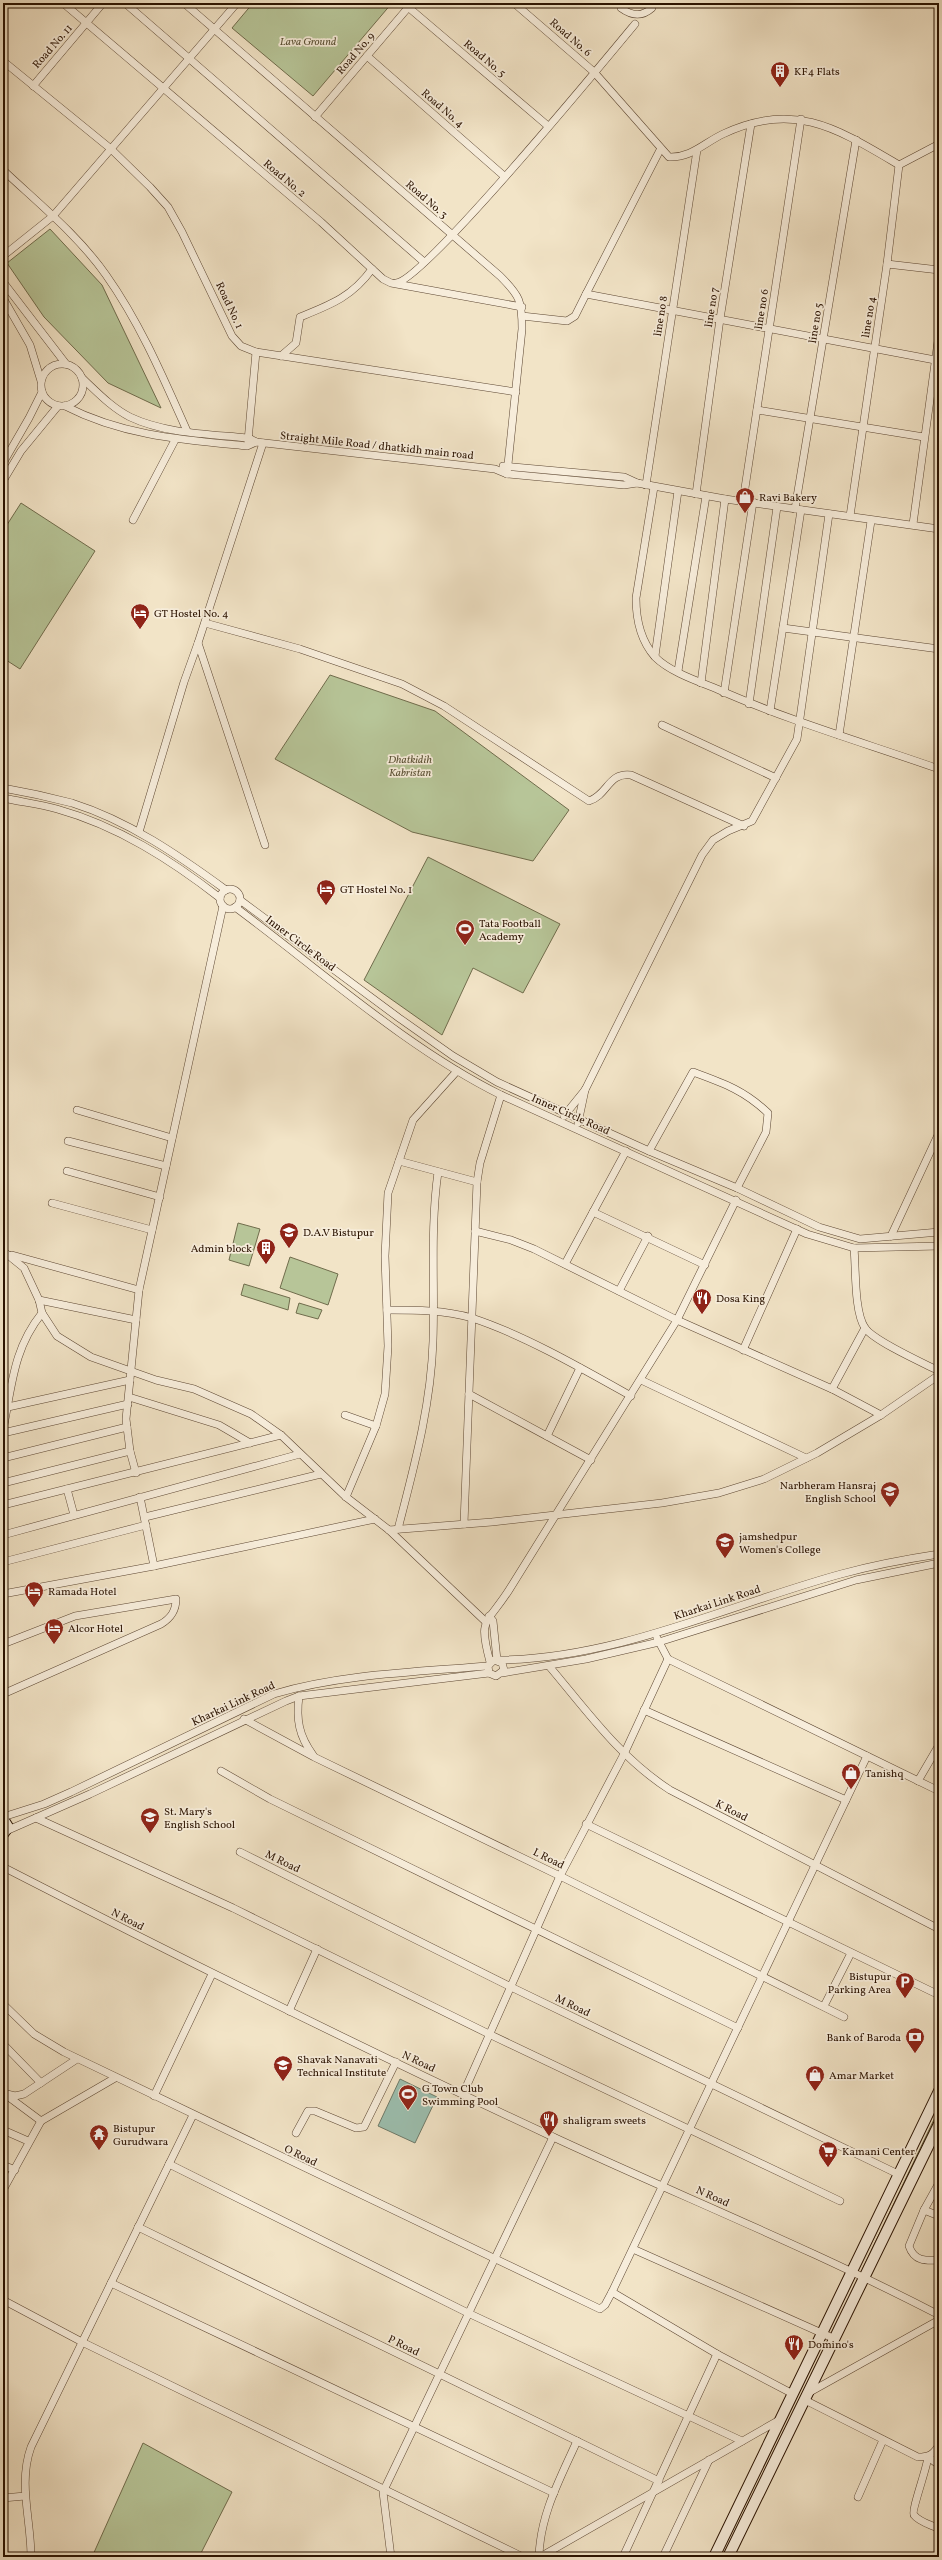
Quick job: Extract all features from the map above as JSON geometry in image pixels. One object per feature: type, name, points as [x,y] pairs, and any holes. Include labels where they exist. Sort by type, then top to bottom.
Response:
[{"type":"street","name":"Road No. 2","points":[[63,3],[372,270],[391,283],[522,307]]},
{"type":"street","name":"Road No. 11","points":[[33,86],[103,3]]},
{"type":"street","points":[[125,3],[424,262]]},
{"type":"street","name":"Road No. 3","points":[[184,3],[500,276],[515,291],[522,307],[522,316],[516,392],[506,465],[507,474]]},
{"type":"street","points":[[3,256],[53,216],[237,3]]},
{"type":"street","name":"Road No. 6","points":[[514,3],[594,72],[660,150]]},
{"type":"street","points":[[615,3],[630,13],[635,24]]},
{"type":"street","name":"Road No. 9","points":[[315,117],[410,5]]},
{"type":"street","name":"Road No. 5","points":[[410,5],[548,126]]},
{"type":"street","points":[[391,283],[402,282],[452,236],[653,5]]},
{"type":"street","points":[[630,13],[645,14]]},
{"type":"street","name":"Road No. 4","points":[[367,56],[504,176]]},
{"type":"street","name":"Road No. 1","points":[[3,61],[111,149],[168,207],[196,260],[232,336],[241,346],[256,352],[516,392]]},
{"type":"street","points":[[522,316],[567,321],[575,316],[660,150],[669,158],[682,158],[723,134],[751,124],[781,119],[801,119],[831,128],[856,140],[899,165],[939,144]]},
{"type":"street","name":"line no 6","points":[[743,502],[801,119]]},
{"type":"street","name":"line no 7","points":[[696,494],[720,319],[751,124]]},
{"type":"street","name":"line no 5","points":[[770,711],[783,628],[810,419],[856,140]]},
{"type":"street","name":"line no 8","points":[[646,485],[697,150]]},
{"type":"street","name":"line no 4","points":[[850,516],[887,264],[899,165]]},
{"type":"street","points":[[3,170],[53,216],[105,273],[129,310],[187,431]]},
{"type":"street","points":[[887,264],[939,270]]},
{"type":"street","points":[[281,356],[296,343],[300,317],[336,302],[360,286],[372,270]]},
{"type":"street","points":[[3,282],[66,364],[76,369],[82,378],[82,390],[76,400],[62,406],[22,451],[3,480]]},
{"type":"street","points":[[586,294],[874,349],[937,356]]},
{"type":"street","points":[[3,298],[30,345],[41,381],[42,392],[48,401],[62,406]]},
{"type":"street","points":[[913,524],[939,334]]},
{"type":"street","points":[[248,442],[256,352]]},
{"type":"street","points":[[41,381],[46,371],[55,364],[66,364]]},
{"type":"street","name":"Straight Mile Road / dhatkidh main road","points":[[82,378],[110,404],[129,417],[150,425],[248,442]]},
{"type":"street","points":[[3,463],[42,392]]},
{"type":"street","name":"Straight Mile Road / dhatkidh main road","points":[[62,406],[99,421],[175,440],[259,443],[495,469],[507,474],[624,485],[636,483]]},
{"type":"street","points":[[757,410],[924,438]]},
{"type":"street","points":[[133,520],[175,440]]},
{"type":"street","points":[[140,832],[184,682],[205,623],[259,443]]},
{"type":"street","name":"Straight Mile Road / dhatkidh main road","points":[[495,469],[506,465],[624,477],[636,483],[706,496],[850,516],[871,521],[913,524],[939,529]]},
{"type":"street","points":[[654,487],[636,598],[636,616],[640,632],[655,656],[678,671],[749,704],[939,769]]},
{"type":"street","points":[[655,656],[678,491]]},
{"type":"street","points":[[678,671],[706,496]]},
{"type":"street","points":[[701,682],[725,499]]},
{"type":"street","points":[[724,692],[753,502]]},
{"type":"street","points":[[749,704],[777,507]]},
{"type":"street","points":[[561,1122],[565,1113],[585,1090],[702,855],[713,840],[728,831],[744,826],[752,821],[797,739],[829,514]]},
{"type":"street","points":[[840,735],[871,521]]},
{"type":"street","points":[[205,623],[307,651],[402,684],[444,706],[589,800],[596,799],[614,779],[622,774],[632,775],[744,826]]},
{"type":"street","points":[[783,628],[939,649]]},
{"type":"street","points":[[198,643],[265,845]]},
{"type":"street","points":[[662,725],[776,778]]},
{"type":"street","points":[[3,788],[72,803],[140,832],[195,867],[226,890],[234,890],[240,900],[235,907],[231,909],[224,906]]},
{"type":"street","points":[[3,798],[56,808],[94,821],[137,841],[172,862],[220,898],[224,906],[139,1290],[126,1427],[130,1452],[136,1473]]},
{"type":"street","points":[[220,898],[226,890]]},
{"type":"street","name":"Inner Circle Road","points":[[240,900],[453,1056],[497,1082],[649,1151],[737,1188],[819,1227],[844,1236],[870,1239],[939,1232]]},
{"type":"street","name":"Inner Circle Road","points":[[235,907],[374,1012],[457,1071],[501,1095],[736,1200],[796,1229],[833,1243],[854,1248],[939,1246]]},
{"type":"street","points":[[346,1497],[376,1426],[384,1401],[387,1373],[387,1201],[413,1120],[457,1071]]},
{"type":"street","points":[[649,1151],[693,1072],[733,1086],[752,1097],[768,1114],[766,1132],[737,1188]]},
{"type":"street","points":[[576,1128],[580,1119],[585,1090]]},
{"type":"street","points":[[464,1524],[477,1182],[480,1162],[501,1095]]},
{"type":"street","points":[[77,1110],[172,1138]]},
{"type":"street","points":[[890,1236],[939,1133]]},
{"type":"street","points":[[68,1141],[166,1166]]},
{"type":"street","points":[[565,1264],[626,1151]]},
{"type":"street","points":[[399,1161],[477,1182]]},
{"type":"street","points":[[67,1171],[160,1197]]},
{"type":"street","points":[[398,1529],[427,1407],[433,1342],[432,1235],[438,1172]]},
{"type":"street","points":[[4,1832],[90,1794],[244,1719],[299,1696],[489,1667],[485,1643],[487,1618],[509,1590],[677,1320],[736,1200]]},
{"type":"street","points":[[52,1203],[152,1230]]},
{"type":"street","points":[[593,1212],[648,1236],[705,1265]]},
{"type":"street","points":[[743,1350],[796,1229]]},
{"type":"street","points":[[475,1231],[511,1240],[565,1264],[677,1320],[832,1389],[881,1415]]},
{"type":"street","points":[[619,1291],[648,1236]]},
{"type":"street","points":[[854,1248],[859,1311],[865,1328],[881,1340],[939,1371]]},
{"type":"street","points":[[6,1253],[139,1290]]},
{"type":"street","points":[[6,1253],[24,1268],[39,1300],[42,1313],[57,1336],[74,1348],[91,1358],[131,1370],[156,1380],[194,1389],[222,1400],[251,1414],[281,1435],[346,1497],[389,1530],[492,1621],[499,1660],[504,1666],[502,1673]]},
{"type":"street","points":[[39,1300],[136,1320]]},
{"type":"street","points":[[387,1310],[433,1311],[472,1318],[580,1368],[631,1396]]},
{"type":"street","points":[[42,1313],[28,1331],[19,1351],[3,1431],[128,1401],[219,1425],[250,1443]]},
{"type":"street","points":[[832,1389],[865,1328]]},
{"type":"street","points":[[547,1436],[580,1368]]},
{"type":"street","points":[[389,1530],[464,1524],[662,1503],[719,1493],[764,1479],[806,1458],[881,1415],[939,1375]]},
{"type":"street","points":[[8,1407],[130,1380]]},
{"type":"street","points":[[641,1380],[806,1458]]},
{"type":"street","points":[[469,1394],[591,1460]]},
{"type":"street","points":[[345,1415],[376,1426]]},
{"type":"street","points":[[3,1458],[126,1427]]},
{"type":"street","points":[[3,1505],[136,1473],[281,1435]]},
{"type":"street","points":[[3,1483],[130,1452]]},
{"type":"street","points":[[3,1535],[300,1454]]},
{"type":"street","points":[[144,1517],[321,1474]]},
{"type":"street","points":[[67,1489],[74,1515]]},
{"type":"street","points":[[140,1497],[154,1566]]},
{"type":"street","points":[[3,1594],[154,1566],[375,1519]]},
{"type":"street","points":[[3,1562],[146,1525]]},
{"type":"street","name":"Kharkai Link Road","points":[[3,1818],[64,1795],[274,1694],[299,1687],[340,1681],[489,1667],[499,1660],[538,1660],[600,1648],[655,1634],[840,1574],[880,1564],[939,1554]]},
{"type":"street","name":"Kharkai Link Road","points":[[489,1667],[496,1676],[502,1673],[549,1666],[659,1642],[856,1580],[939,1563]]},
{"type":"street","points":[[3,1644],[75,1616],[176,1599],[176,1606],[170,1618],[160,1624],[3,1694]]},
{"type":"street","points":[[655,1634],[668,1659],[939,1791]]},
{"type":"street","points":[[463,2094],[491,2035],[560,1876],[624,1754],[668,1659]]},
{"type":"street","name":"K Road","points":[[549,1666],[624,1754],[644,1773],[670,1790],[939,1929]]},
{"type":"street","points":[[299,1696],[296,1714],[298,1729],[303,1742],[314,1757]]},
{"type":"street","points":[[644,1710],[846,1800]]},
{"type":"street","name":"L Road","points":[[244,1719],[314,1757],[560,1876],[844,2017]]},
{"type":"street","points":[[918,1781],[939,1745]]},
{"type":"street","points":[[794,2394],[717,2354],[612,2292],[867,1756]]},
{"type":"street","points":[[221,1771],[270,1799],[738,2028]]},
{"type":"street","points":[[3,1818],[7,1823],[4,1832]]},
{"type":"street","points":[[36,1818],[233,1908],[491,2035],[840,2201]]},
{"type":"street","points":[[586,1824],[788,1920],[851,1953],[939,1995]]},
{"type":"street","name":"M Road","points":[[240,1852],[511,1987],[898,2174]]},
{"type":"street","name":"N Road","points":[[3,1867],[212,1974],[289,2011],[553,2137],[853,2270],[939,2315]]},
{"type":"street","points":[[289,2011],[317,1950]]},
{"type":"street","points":[[824,2006],[851,1953]]},
{"type":"street","points":[[154,2096],[212,1974]]},
{"type":"street","name":"O Road","points":[[3,2004],[34,2034],[77,2059],[494,2260],[600,2309],[605,2305],[612,2292]]},
{"type":"street","points":[[3,2044],[41,2084]]},
{"type":"street","points":[[3,2093],[24,2094],[77,2059]]},
{"type":"street","points":[[296,2133],[308,2111],[315,2111],[356,2128],[364,2127],[396,2062]]},
{"type":"street","points":[[3,2190],[15,2170],[28,2140],[41,2121],[115,2078]]},
{"type":"street","points":[[714,2557],[782,2419],[939,2091]]},
{"type":"street","points":[[3,2093],[41,2121]]},
{"type":"street","points":[[31,2557],[25,2496],[25,2463],[31,2447],[193,2115]]},
{"type":"street","points":[[728,2557],[808,2396],[939,2124]]},
{"type":"street","points":[[3,2130],[28,2140]]},
{"type":"street","points":[[391,2557],[384,2489],[412,2427],[553,2137]]},
{"type":"street","points":[[169,2164],[468,2314],[742,2442]]},
{"type":"street","points":[[3,2165],[15,2170]]},
{"type":"street","points":[[938,2187],[924,2210],[909,2246],[912,2254],[917,2259],[927,2261],[939,2260]]},
{"type":"street","points":[[924,2210],[939,2216]]},
{"type":"street","name":"P Road","points":[[138,2228],[659,2482]]},
{"type":"street","points":[[633,2248],[835,2339]]},
{"type":"street","points":[[111,2284],[554,2494]]},
{"type":"street","points":[[3,2300],[82,2342],[523,2557]]},
{"type":"street","points":[[808,2396],[939,2320]]},
{"type":"street","points":[[623,2557],[655,2491],[717,2354]]},
{"type":"street","points":[[808,2396],[883,2440],[918,2456],[928,2457],[939,2465]]},
{"type":"street","points":[[539,2557],[782,2419]]},
{"type":"street","points":[[858,2497],[883,2440]]},
{"type":"street","points":[[539,2557],[542,2524],[577,2441]]},
{"type":"street","points":[[939,2445],[934,2453],[928,2457],[923,2482],[912,2510],[914,2515],[920,2520],[939,2529]]},
{"type":"street","points":[[663,2557],[709,2460]]},
{"type":"street","points":[[3,2498],[25,2496]]},
{"type":"green space","name":"Lava Ground","points":[[253,3],[392,3],[313,96],[232,28]]},
{"type":"green space","points":[[50,229],[102,285],[161,408],[108,383],[44,317],[7,263]]},
{"type":"green space","points":[[21,503],[95,551],[20,669],[3,658],[3,531]]},
{"type":"green space","name":"Dhatkidih Kabristan","points":[[330,675],[435,711],[569,810],[533,861],[412,832],[275,759]]},
{"type":"green space","name":"Tata Football Academy","points":[[428,857],[560,924],[523,993],[473,968],[442,1035],[364,980]]},
{"type":"green space","points":[[238,1223],[260,1229],[249,1266],[229,1260]]},
{"type":"green space","points":[[290,1257],[338,1274],[328,1305],[280,1288]]},
{"type":"green space","points":[[244,1284],[290,1298],[288,1310],[241,1295]]},
{"type":"green space","points":[[299,1303],[322,1310],[318,1319],[296,1313]]},
{"type":"green space","points":[[939,2109],[939,2120],[866,2270],[863,2268]]},
{"type":"green space","points":[[143,2443],[232,2492],[199,2557],[92,2557]]},
{"type":"shaded area","name":"G Town Club Swimming Pool","points":[[400,2079],[437,2097],[415,2143],[378,2126]]},
{"type":"place","name":"KF4 Flats","points":[[780,88]]},
{"type":"place","name":"Ravi Bakery","points":[[745,514]]},
{"type":"place","name":"GT Hostel No. 4","points":[[140,630]]},
{"type":"place","name":"GT Hostel No. 1","points":[[326,906]]},
{"type":"place","name":"Tata Football Academy","points":[[465,946]]},
{"type":"place","name":"D.A.V Bistupur","points":[[289,1249]]},
{"type":"place","name":"Admin block","points":[[266,1265]]},
{"type":"place","name":"Dosa King","points":[[702,1315]]},
{"type":"place","name":"Narbheram Hansraj English School","points":[[890,1508]]},
{"type":"place","name":"jamshedpur Women's College","points":[[725,1559]]},
{"type":"place","name":"Ramada Hotel","points":[[34,1608]]},
{"type":"place","name":"Alcor Hotel","points":[[54,1645]]},
{"type":"place","name":"Tanishq","points":[[851,1790]]},
{"type":"place","name":"St. Mary's English School","points":[[150,1834]]},
{"type":"place","name":"Bistupur Parking Area","points":[[905,1999]]},
{"type":"place","name":"Bank of Baroda","points":[[915,2054]]},
{"type":"place","name":"Shavak Nanavati Technical Institute","points":[[283,2082]]},
{"type":"place","name":"Amar Market","points":[[815,2092]]},
{"type":"place","name":"G Town Club Swimming Pool","points":[[408,2111]]},
{"type":"place","name":"shaligram sweets","points":[[549,2137]]},
{"type":"place","name":"Bistupur Gurudwara","points":[[99,2151]]},
{"type":"place","name":"Kamani Center","points":[[828,2168]]},
{"type":"place","name":"Domino's","points":[[794,2361]]}]
